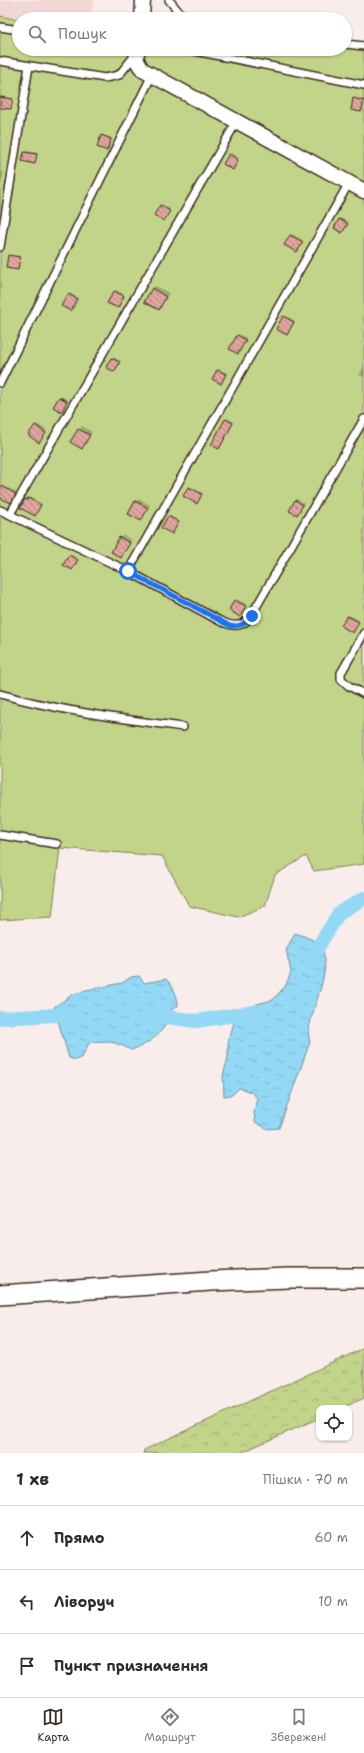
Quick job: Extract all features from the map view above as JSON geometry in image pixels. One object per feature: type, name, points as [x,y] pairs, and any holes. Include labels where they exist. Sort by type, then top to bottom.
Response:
[{"type":"main road","points":[[0,1295],[212,1281],[289,1278],[364,1278]]},
{"type":"street","points":[[142,12],[143,0]]},
{"type":"street","points":[[137,56],[137,63],[143,70],[364,191]]},
{"type":"lane","points":[[169,0],[179,12]]},
{"type":"lane","points":[[0,27],[12,29]]},
{"type":"lane","points":[[352,45],[364,46]]},
{"type":"lane","points":[[0,61],[105,78],[119,75],[134,56]]},
{"type":"lane","points":[[220,56],[364,85]]},
{"type":"lane","points":[[0,247],[29,66]]},
{"type":"lane","points":[[0,383],[152,75]]},
{"type":"lane","points":[[10,514],[237,121]]},
{"type":"lane","points":[[128,571],[349,182]]},
{"type":"lane","points":[[0,510],[128,571],[220,622],[238,627],[252,616],[364,419]]},
{"type":"lane","points":[[364,633],[341,673],[341,679],[349,686],[364,694]]},
{"type":"lane","points":[[0,694],[29,702],[101,716],[184,727]]},
{"type":"lane","points":[[0,835],[57,844]]},
{"type":"shaded area","points":[[0,0],[94,0],[91,12],[12,12],[12,19],[0,16]]},
{"type":"green space","points":[[0,16],[12,19],[12,56],[352,56],[352,44],[364,45],[364,864],[314,871],[306,856],[275,875],[265,906],[238,917],[189,906],[162,856],[60,848],[52,917],[0,920]]},
{"type":"green space","points":[[364,1348],[364,1398],[349,1405],[316,1405],[316,1419],[240,1453],[143,1453],[144,1450]]},
{"type":"water","points":[[295,933],[312,940],[320,946],[324,954],[324,976],[311,1021],[309,1033],[310,1042],[279,1128],[268,1129],[255,1122],[254,1113],[257,1098],[251,1092],[239,1088],[232,1095],[224,1096],[223,1076],[228,1057],[228,1043],[234,1022],[241,1014],[257,1004],[273,1000],[286,985],[291,972],[286,950]]},
{"type":"water","points":[[139,976],[144,983],[166,979],[175,991],[178,1006],[171,1010],[166,1024],[157,1036],[138,1048],[131,1050],[110,1042],[100,1041],[89,1043],[82,1057],[76,1060],[69,1058],[54,1007],[72,995],[86,990],[122,983],[131,977]]},
{"type":"building","points":[[0,97],[13,99],[11,109],[0,108]]},
{"type":"building","points":[[353,98],[364,101],[361,112],[351,110]]},
{"type":"building","points":[[101,135],[111,139],[107,151],[97,147]]},
{"type":"building","points":[[24,152],[37,154],[35,164],[22,161]]},
{"type":"building","points":[[229,154],[238,160],[233,170],[223,164]]},
{"type":"building","points":[[160,205],[170,211],[164,221],[154,215]]},
{"type":"building","points":[[339,219],[348,224],[342,233],[334,228]]},
{"type":"building","points":[[290,235],[303,242],[297,252],[284,245]]},
{"type":"building","points":[[8,255],[20,257],[18,270],[6,268]]},
{"type":"building","points":[[152,288],[166,297],[159,310],[144,302]]},
{"type":"building","points":[[114,291],[124,296],[118,308],[107,303]]},
{"type":"building","points":[[68,294],[77,299],[71,311],[61,306]]},
{"type":"building","points":[[283,316],[294,322],[287,335],[276,329]]},
{"type":"building","points":[[237,335],[246,340],[238,354],[229,349]]},
{"type":"building","points":[[111,358],[120,362],[114,372],[106,367]]},
{"type":"building","points":[[217,370],[226,374],[221,384],[212,379]]},
{"type":"building","points":[[59,397],[67,401],[62,412],[53,407]]},
{"type":"building","points":[[225,419],[233,423],[219,449],[211,445]]},
{"type":"building","points":[[35,425],[46,433],[39,443],[28,435]]},
{"type":"building","points":[[78,429],[90,435],[82,449],[70,442]]},
{"type":"building","points":[[0,485],[16,494],[11,503],[0,498]]},
{"type":"building","points":[[188,487],[202,494],[197,504],[183,496]]},
{"type":"building","points":[[28,498],[41,505],[35,516],[20,508],[25,499],[27,500]]},
{"type":"building","points":[[295,500],[303,505],[297,515],[289,511]]},
{"type":"building","points":[[135,501],[148,508],[141,521],[128,514]]},
{"type":"building","points":[[168,516],[179,522],[172,534],[161,528]]},
{"type":"building","points":[[119,537],[130,543],[121,558],[111,552]]},
{"type":"building","points":[[69,555],[78,560],[72,570],[63,565]]},
{"type":"building","points":[[234,600],[246,606],[240,617],[229,610]]},
{"type":"building","points":[[347,616],[359,622],[353,633],[341,626]]},
{"type":"waterway","points":[[310,960],[339,913],[364,898]]},
{"type":"waterway","points":[[152,1015],[196,1021],[260,1011]]},
{"type":"waterway","points":[[0,1018],[75,1014]]},
{"type":"route","points":[[128,571],[220,622],[230,626],[238,627],[252,616]]}]
